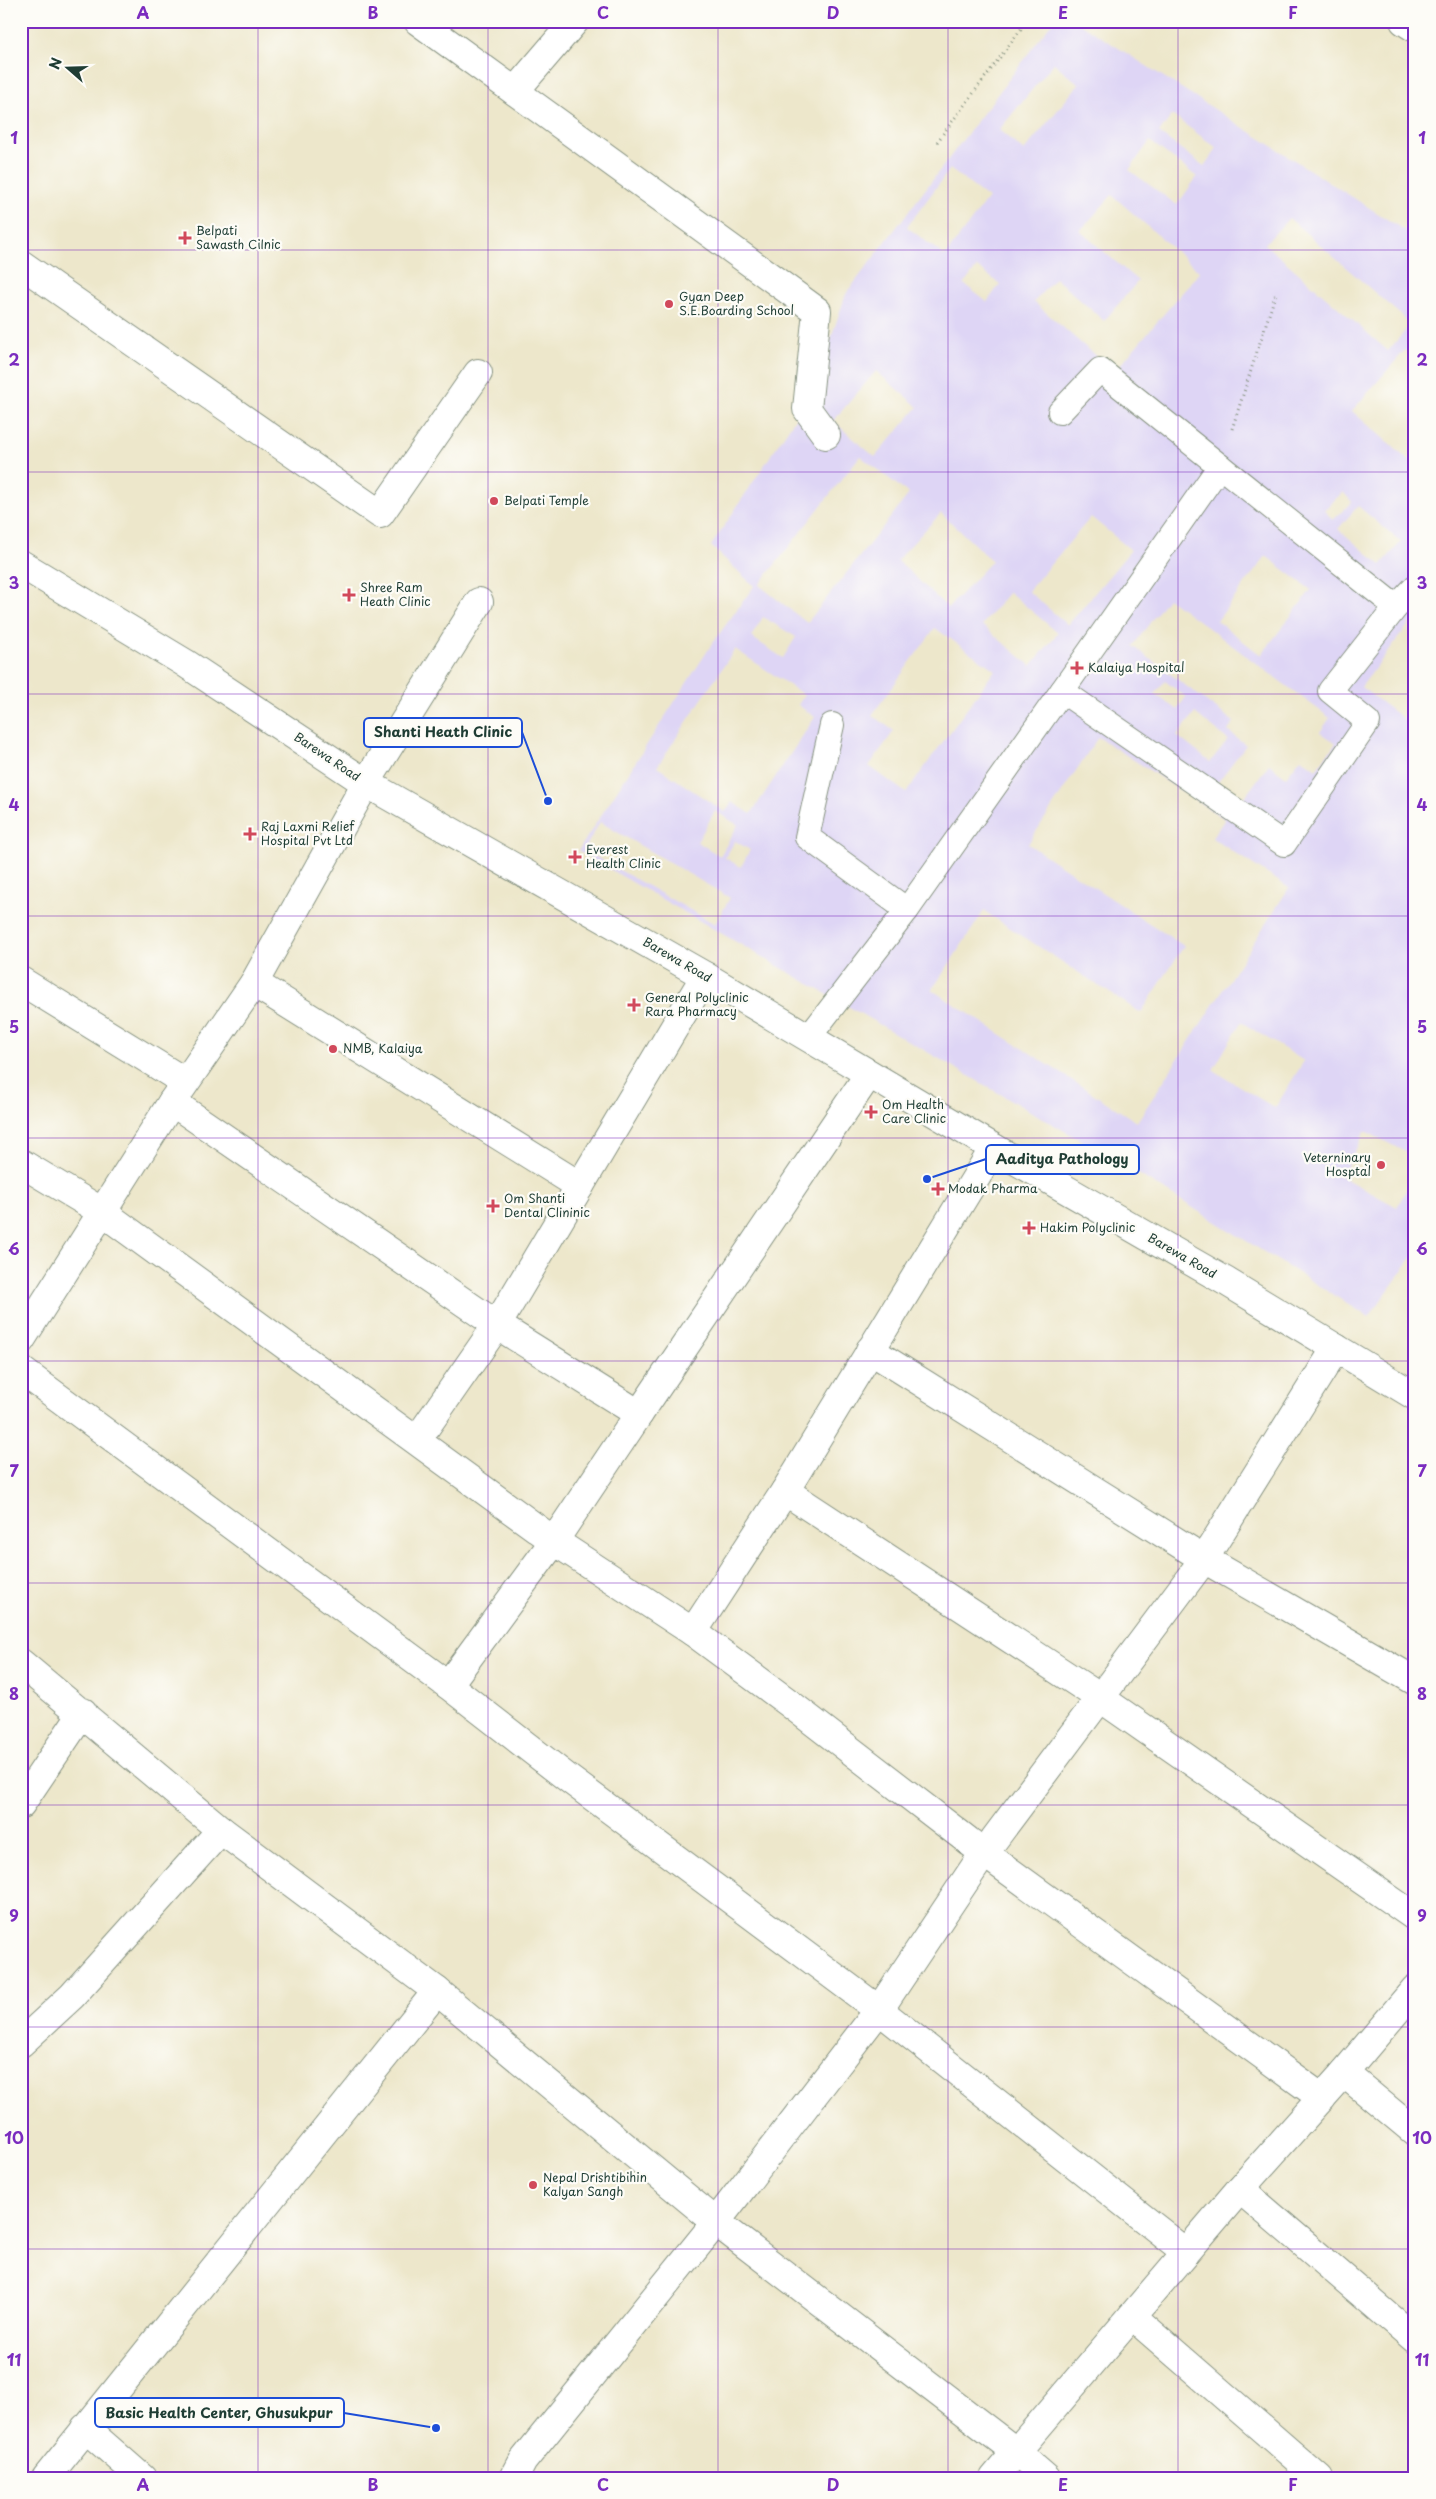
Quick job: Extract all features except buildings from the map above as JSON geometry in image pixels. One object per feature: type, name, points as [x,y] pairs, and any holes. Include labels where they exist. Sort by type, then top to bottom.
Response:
[{"type":"street","points":[[418,21],[817,311],[807,409],[826,435]]},
{"type":"street","points":[[515,92],[575,21]]},
{"type":"street","points":[[1404,21],[1415,28]]},
{"type":"street","points":[[21,264],[380,514],[478,373]]},
{"type":"street","name":"Barewa Road","points":[[21,564],[185,662],[366,783],[809,1037],[994,1148],[1227,1282],[1336,1348],[1411,1386]]},
{"type":"street","points":[[21,1340],[101,1211],[179,1092],[254,983],[366,783],[479,602]]},
{"type":"street","points":[[417,1440],[497,1325],[704,976]]},
{"type":"street","points":[[21,981],[179,1092],[497,1325],[639,1414]]},
{"type":"street","points":[[254,983],[580,1186]]},
{"type":"street","points":[[448,1685],[554,1541],[869,1074]]},
{"type":"street","points":[[693,1632],[785,1491],[994,1148]]},
{"type":"street","points":[[21,1163],[101,1211],[554,1541],[693,1632],[789,1703],[984,1853],[1322,2098]]},
{"type":"street","points":[[514,2478],[524,2461],[716,2222],[879,2010],[984,1853],[1204,1559],[1336,1348]]},
{"type":"street","points":[[870,1350],[1204,1559],[1415,1681]]},
{"type":"street","points":[[21,1370],[448,1685],[569,1779],[879,2010],[1186,2252]]},
{"type":"street","points":[[785,1491],[1099,1697],[1415,1917]]},
{"type":"street","points":[[21,1663],[221,1830],[437,1991],[716,2222],[1015,2452],[1046,2478]]},
{"type":"street","points":[[21,1804],[82,1712]]},
{"type":"street","points":[[21,2043],[72,1996],[221,1830]]},
{"type":"street","points":[[994,2478],[1240,2189],[1344,2073],[1415,1989]]},
{"type":"street","points":[[46,2478],[437,1991]]},
{"type":"street","points":[[1344,2073],[1415,2132]]},
{"type":"street","points":[[1240,2189],[1415,2339]]},
{"type":"street","points":[[1132,2316],[1319,2478]]},
{"type":"street","points":[[86,2428],[142,2478]]},
{"type":"lane","points":[[1060,412],[1100,370],[1396,607]]},
{"type":"lane","points":[[809,1037],[907,910],[1220,466]]},
{"type":"lane","points":[[1062,691],[1284,844],[1368,722],[1330,691],[1396,607],[1415,588]]},
{"type":"lane","points":[[832,725],[807,837],[907,910]]},
{"type":"path","points":[[936,142],[1027,21]]},
{"type":"path","points":[[1220,466],[1276,293]]},
{"type":"shaded area","name":"Kalaiya Hospital","points":[[1053,21],[1076,21],[1415,237],[1415,358],[1405,350],[1352,411],[1415,466],[1415,616],[1361,687],[1413,726],[1415,724],[1415,1157],[1365,1131],[1342,1177],[1397,1207],[1415,1174],[1415,1253],[1369,1317],[1122,1164],[578,851],[712,644],[754,586],[711,546],[812,393],[846,294]],"holes":[[[1054,63],[1079,84],[1024,151],[999,130]],[[1172,115],[1217,148],[1204,166],[1159,133]],[[1150,141],[1197,177],[1177,205],[1129,170]],[[950,169],[988,198],[945,256],[907,227]],[[1112,195],[1200,272],[1114,372],[1034,302],[1055,278],[1104,321],[1138,281],[1080,231]],[[1289,218],[1411,324],[1388,351],[1265,244]],[[977,267],[1000,284],[987,302],[964,284]],[[876,371],[918,407],[875,457],[833,421]],[[860,456],[909,494],[807,623],[759,585]],[[1343,492],[1352,502],[1333,520],[1324,510]],[[1358,506],[1401,542],[1381,565],[1338,529]],[[941,513],[992,561],[948,608],[897,560]],[[1091,517],[1131,550],[1068,625],[1028,591]],[[1266,556],[1311,590],[1261,655],[1217,621]],[[1009,592],[1058,633],[1031,666],[982,625]],[[1168,598],[1330,718],[1320,732],[1336,743],[1316,769],[1301,758],[1286,777],[1269,764],[1239,805],[1215,786],[1246,745],[1228,731],[1234,722],[1133,646]],[[763,617],[796,637],[783,658],[751,637]],[[935,628],[995,670],[906,793],[869,766],[894,731],[872,715]],[[735,649],[804,695],[798,705],[815,717],[751,814],[732,802],[725,812],[657,767]],[[1165,681],[1186,697],[1177,710],[1155,694]],[[1195,713],[1228,740],[1210,762],[1177,736]],[[1098,737],[1225,819],[1212,838],[1289,888],[1137,1122],[932,990],[984,911],[1141,1013],[1184,946],[1028,844]],[[715,811],[738,825],[720,856],[697,842]],[[600,822],[730,898],[715,924],[584,850]],[[735,841],[750,850],[741,867],[725,858]],[[1241,1022],[1304,1061],[1275,1108],[1213,1070]]]},
{"type":"place","name":"Belpati Sawasth Cilnic","points":[[185,238]]},
{"type":"place","name":"Gyan Deep S.E.Boarding School","points":[[669,304]]},
{"type":"place","name":"Belpati Temple","points":[[494,501]]},
{"type":"place","name":"Shree Ram Heath Clinic","points":[[349,595]]},
{"type":"place","name":"Kalaiya Hospital","points":[[1077,668]]},
{"type":"place","name":"Shanti Heath Clinic","points":[[548,801]]},
{"type":"place","name":"Raj Laxmi Relief Hospital Pvt Ltd","points":[[250,834]]},
{"type":"place","name":"Everest Health Clinic","points":[[575,857]]},
{"type":"place","name":"General Polyclinic Rara Pharmacy","points":[[634,1005]]},
{"type":"place","name":"NMB, Kalaiya","points":[[333,1049]]},
{"type":"place","name":"Om Health Care Clinic","points":[[871,1112]]},
{"type":"place","name":"Veterninary Hosptal","points":[[1381,1165]]},
{"type":"place","name":"Aaditya Pathology","points":[[927,1179]]},
{"type":"place","name":"Modak Pharma","points":[[938,1189]]},
{"type":"place","name":"Om Shanti Dental Clininic","points":[[493,1206]]},
{"type":"place","name":"Hakim Polyclinic","points":[[1029,1228]]},
{"type":"place","name":"Nepal Drishtibihin Kalyan Sangh","points":[[533,2185]]},
{"type":"place","name":"Basic Health Center, Ghusukpur","points":[[436,2428]]}]
